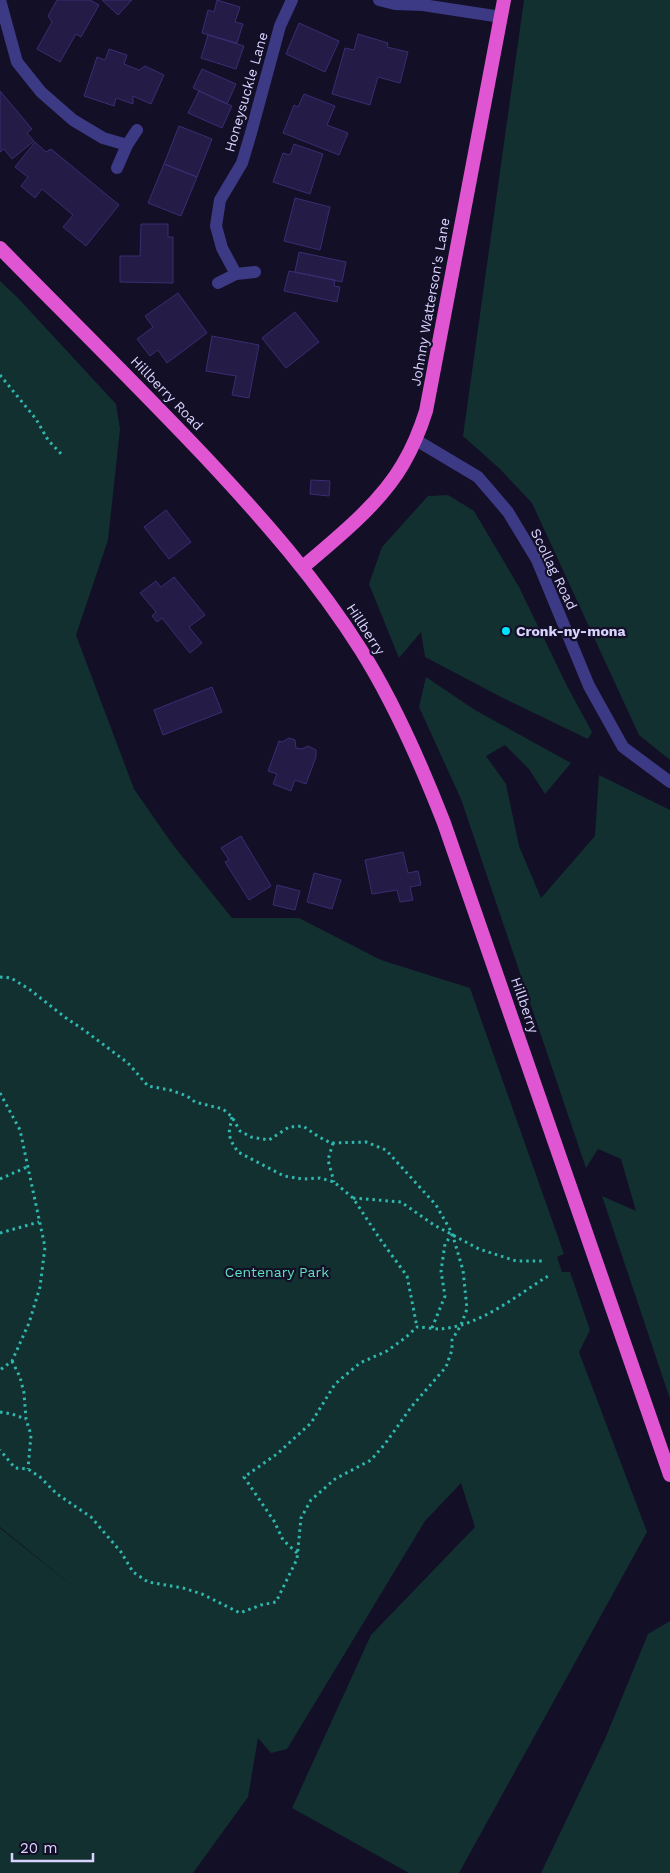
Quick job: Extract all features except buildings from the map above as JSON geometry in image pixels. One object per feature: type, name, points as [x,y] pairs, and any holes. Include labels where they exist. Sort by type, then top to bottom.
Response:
[{"type":"highway","name":"Johnny Watterson's Lane","points":[[303,567],[380,495],[402,466],[416,440],[426,411],[504,0]]},
{"type":"highway","name":"Hillberry Road","points":[[0,248],[160,409],[253,508],[303,567]]},
{"type":"highway","name":"Hillberry","points":[[303,567],[362,650],[404,729],[424,772],[493,962],[670,1475]]},
{"type":"street","points":[[0,0],[17,62],[41,92],[73,120],[103,138],[127,146]]},
{"type":"street","name":"Honeysuckle Lane","points":[[236,274],[222,248],[216,226],[220,200],[242,163],[280,26],[292,0]]},
{"type":"street","points":[[379,0],[395,4],[423,5],[501,17]]},
{"type":"street","points":[[117,168],[137,130]]},
{"type":"street","points":[[218,283],[236,274],[255,272]]},
{"type":"street","name":"Scollag Road","points":[[416,440],[478,477],[508,512],[537,560],[589,686],[623,747],[670,782]]},
{"type":"path","points":[[0,375],[36,419],[48,440],[63,456]]},
{"type":"path","points":[[0,977],[11,978],[29,989],[128,1063],[148,1086],[170,1090],[187,1096],[196,1102],[223,1109],[232,1117],[240,1130],[251,1137],[269,1140],[288,1127],[303,1126],[318,1137],[333,1143],[366,1142],[386,1150],[436,1205],[452,1233],[463,1270],[467,1309],[461,1325],[452,1340],[452,1350],[446,1367],[412,1406],[371,1460],[334,1479],[311,1500],[301,1518],[297,1559],[276,1602],[261,1605],[240,1614],[202,1594],[183,1588],[148,1582],[140,1577],[133,1572],[121,1552],[91,1517],[57,1494],[40,1477],[28,1469],[15,1468],[0,1450]]},
{"type":"path","points":[[0,1093],[20,1130],[45,1247],[40,1287],[29,1323],[12,1361],[0,1370]]},
{"type":"path","points":[[232,1117],[228,1133],[238,1152],[284,1176],[302,1179],[320,1178],[334,1182],[353,1198],[407,1276],[417,1327]]},
{"type":"path","points":[[333,1143],[328,1160],[334,1182]]},
{"type":"path","points":[[0,1179],[27,1167]]},
{"type":"path","points":[[353,1198],[402,1202],[434,1225],[479,1249],[516,1261],[542,1261]]},
{"type":"path","points":[[0,1233],[39,1222]]},
{"type":"path","points":[[432,1328],[445,1296],[441,1271],[445,1244],[452,1233]]},
{"type":"path","points":[[298,1552],[283,1540],[274,1521],[244,1477],[276,1454],[311,1423],[335,1384],[360,1363],[388,1351],[417,1327],[440,1329],[461,1325],[490,1313],[548,1276]]},
{"type":"path","points":[[12,1361],[20,1376],[24,1393],[26,1419],[31,1435],[28,1469]]},
{"type":"path","points":[[0,1412],[26,1419]]},
{"type":"green space","points":[[524,0],[670,0],[670,760],[639,735],[532,503],[500,469],[463,436]]},
{"type":"green space","name":"Centenary Park","points":[[0,281],[116,404],[120,429],[108,540],[76,635],[134,789],[173,845],[232,918],[299,918],[381,960],[470,988],[564,1254],[557,1257],[562,1272],[570,1272],[590,1330],[579,1352],[647,1532],[459,1873],[409,1873],[292,1808],[371,1635],[475,1527],[461,1483],[425,1521],[287,1749],[271,1753],[258,1738],[248,1797],[193,1873],[0,1873],[0,1528],[81,1593],[0,1527]]},
{"type":"green space","points":[[448,495],[474,511],[519,587],[567,686],[592,732],[588,739],[501,697],[425,657],[421,632],[399,658],[369,584],[382,547],[428,496]]},
{"type":"green space","points":[[426,677],[475,710],[571,763],[545,794],[529,769],[505,745],[486,756],[506,784],[519,846],[541,898],[595,836],[599,775],[670,810],[670,1399],[602,1196],[636,1211],[621,1159],[598,1149],[586,1168],[461,799],[419,707]]},
{"type":"green space","points":[[670,1621],[670,1873],[541,1873],[605,1739],[648,1634]]},
{"type":"place","name":"Cronk-ny-mona","points":[[506,631]]}]
